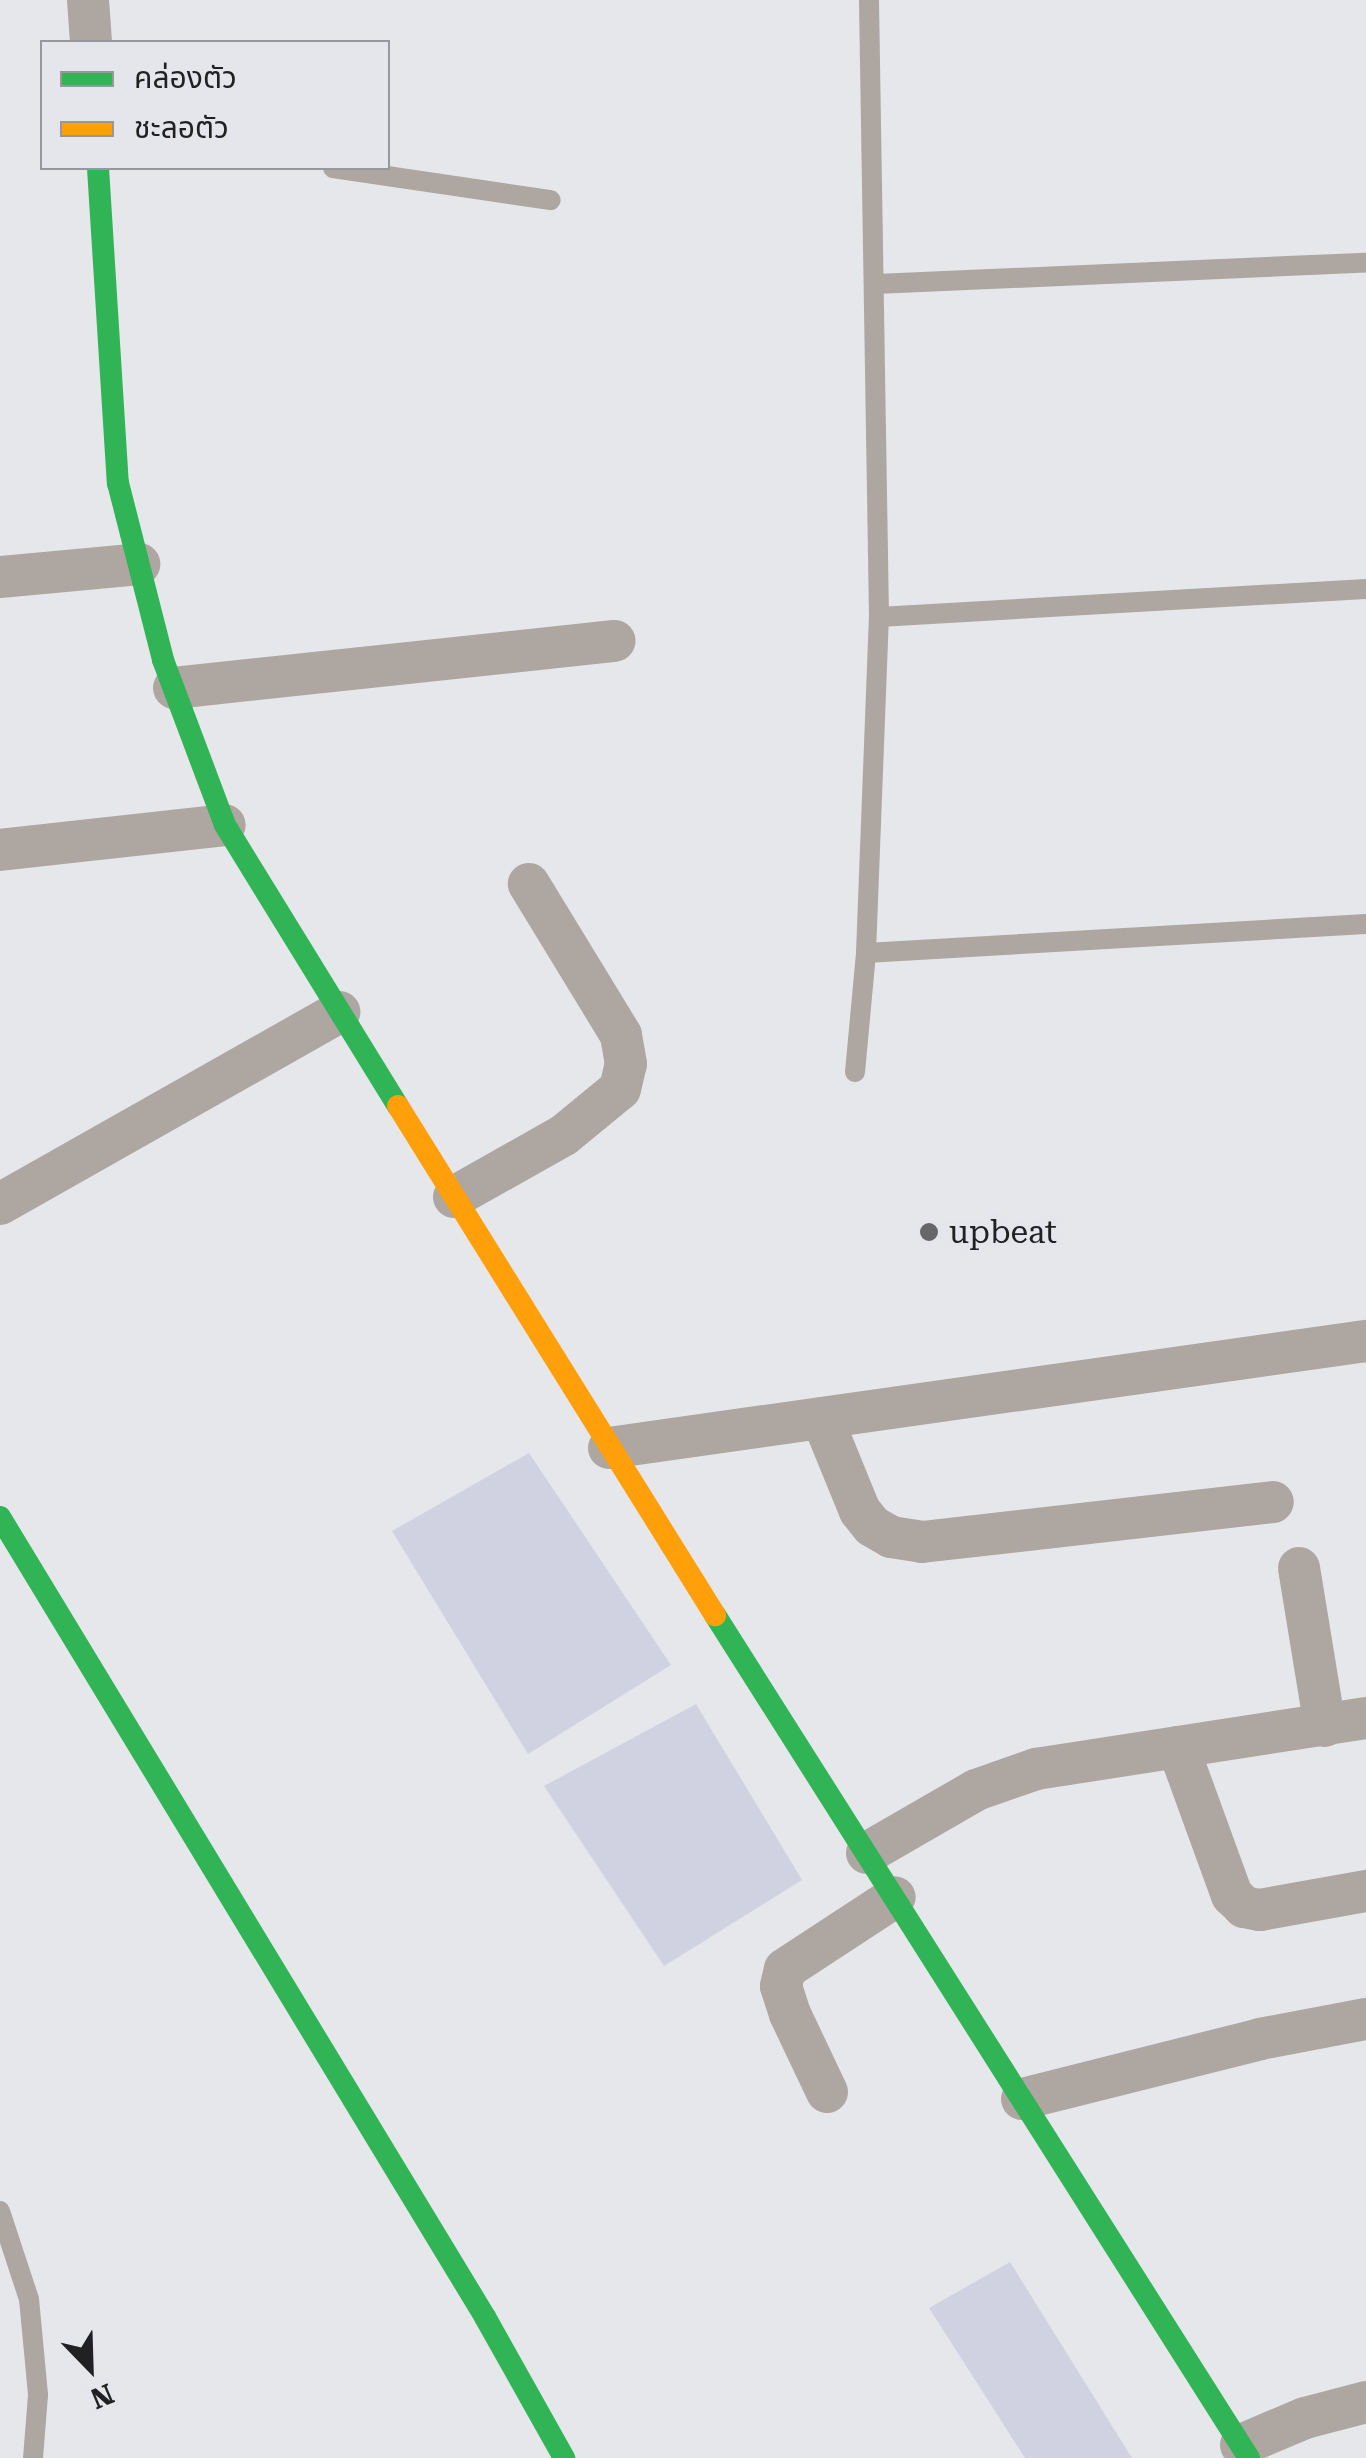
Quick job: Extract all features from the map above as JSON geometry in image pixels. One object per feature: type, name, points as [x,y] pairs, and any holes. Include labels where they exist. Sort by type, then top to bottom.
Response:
[{"type":"street","points":[[88,0],[91,40]]},
{"type":"street","points":[[98,170],[118,482],[174,688],[225,825],[609,1448],[1245,2452],[1306,2418],[1366,2402]]},
{"type":"street","points":[[0,577],[139,564]]},
{"type":"street","points":[[174,688],[615,641]]},
{"type":"street","points":[[0,850],[225,825]]},
{"type":"street","points":[[454,1197],[564,1135],[620,1088],[626,1064],[621,1035],[529,884]]},
{"type":"street","points":[[0,1204],[340,1012]]},
{"type":"street","points":[[609,1448],[1366,1341]]},
{"type":"street","points":[[822,1418],[860,1511],[872,1526],[891,1536],[922,1542],[1273,1502]]},
{"type":"street","points":[[0,1517],[485,2317],[564,2458]]},
{"type":"street","points":[[868,1854],[976,1790],[1009,1776],[1346,1722],[1299,1568]]},
{"type":"street","points":[[1178,1747],[1232,1895],[1244,1907],[1260,1910],[1366,1891]]},
{"type":"street","points":[[828,2092],[790,2014],[781,1986],[785,1969],[895,1897]]},
{"type":"street","points":[[1022,2099],[1260,2039],[1366,2018]]},
{"type":"lane","points":[[855,1072],[866,952],[879,617],[869,0]]},
{"type":"lane","points":[[347,170],[550,200]]},
{"type":"lane","points":[[876,284],[1366,262]]},
{"type":"lane","points":[[879,617],[1366,588]]},
{"type":"lane","points":[[866,952],[1366,924]]},
{"type":"lane","points":[[0,2211],[29,2299],[38,2395],[33,2458]]},
{"type":"building","points":[[529,1453],[671,1665],[528,1754],[392,1531]]},
{"type":"building","points":[[696,1704],[802,1880],[664,1966],[544,1786]]},
{"type":"building","points":[[1010,2262],[1132,2458],[1025,2458],[929,2308]]},
{"type":"traffic: fast","points":[[98,170],[118,483],[163,660],[225,825],[398,1106]]},
{"type":"traffic: fast","points":[[0,1517],[485,2317],[564,2458]]},
{"type":"traffic: fast","points":[[715,1615],[1249,2458]]},
{"type":"traffic: slow","points":[[398,1106],[715,1615]]},
{"type":"place","name":"upbeat","points":[[929,1232]]}]
